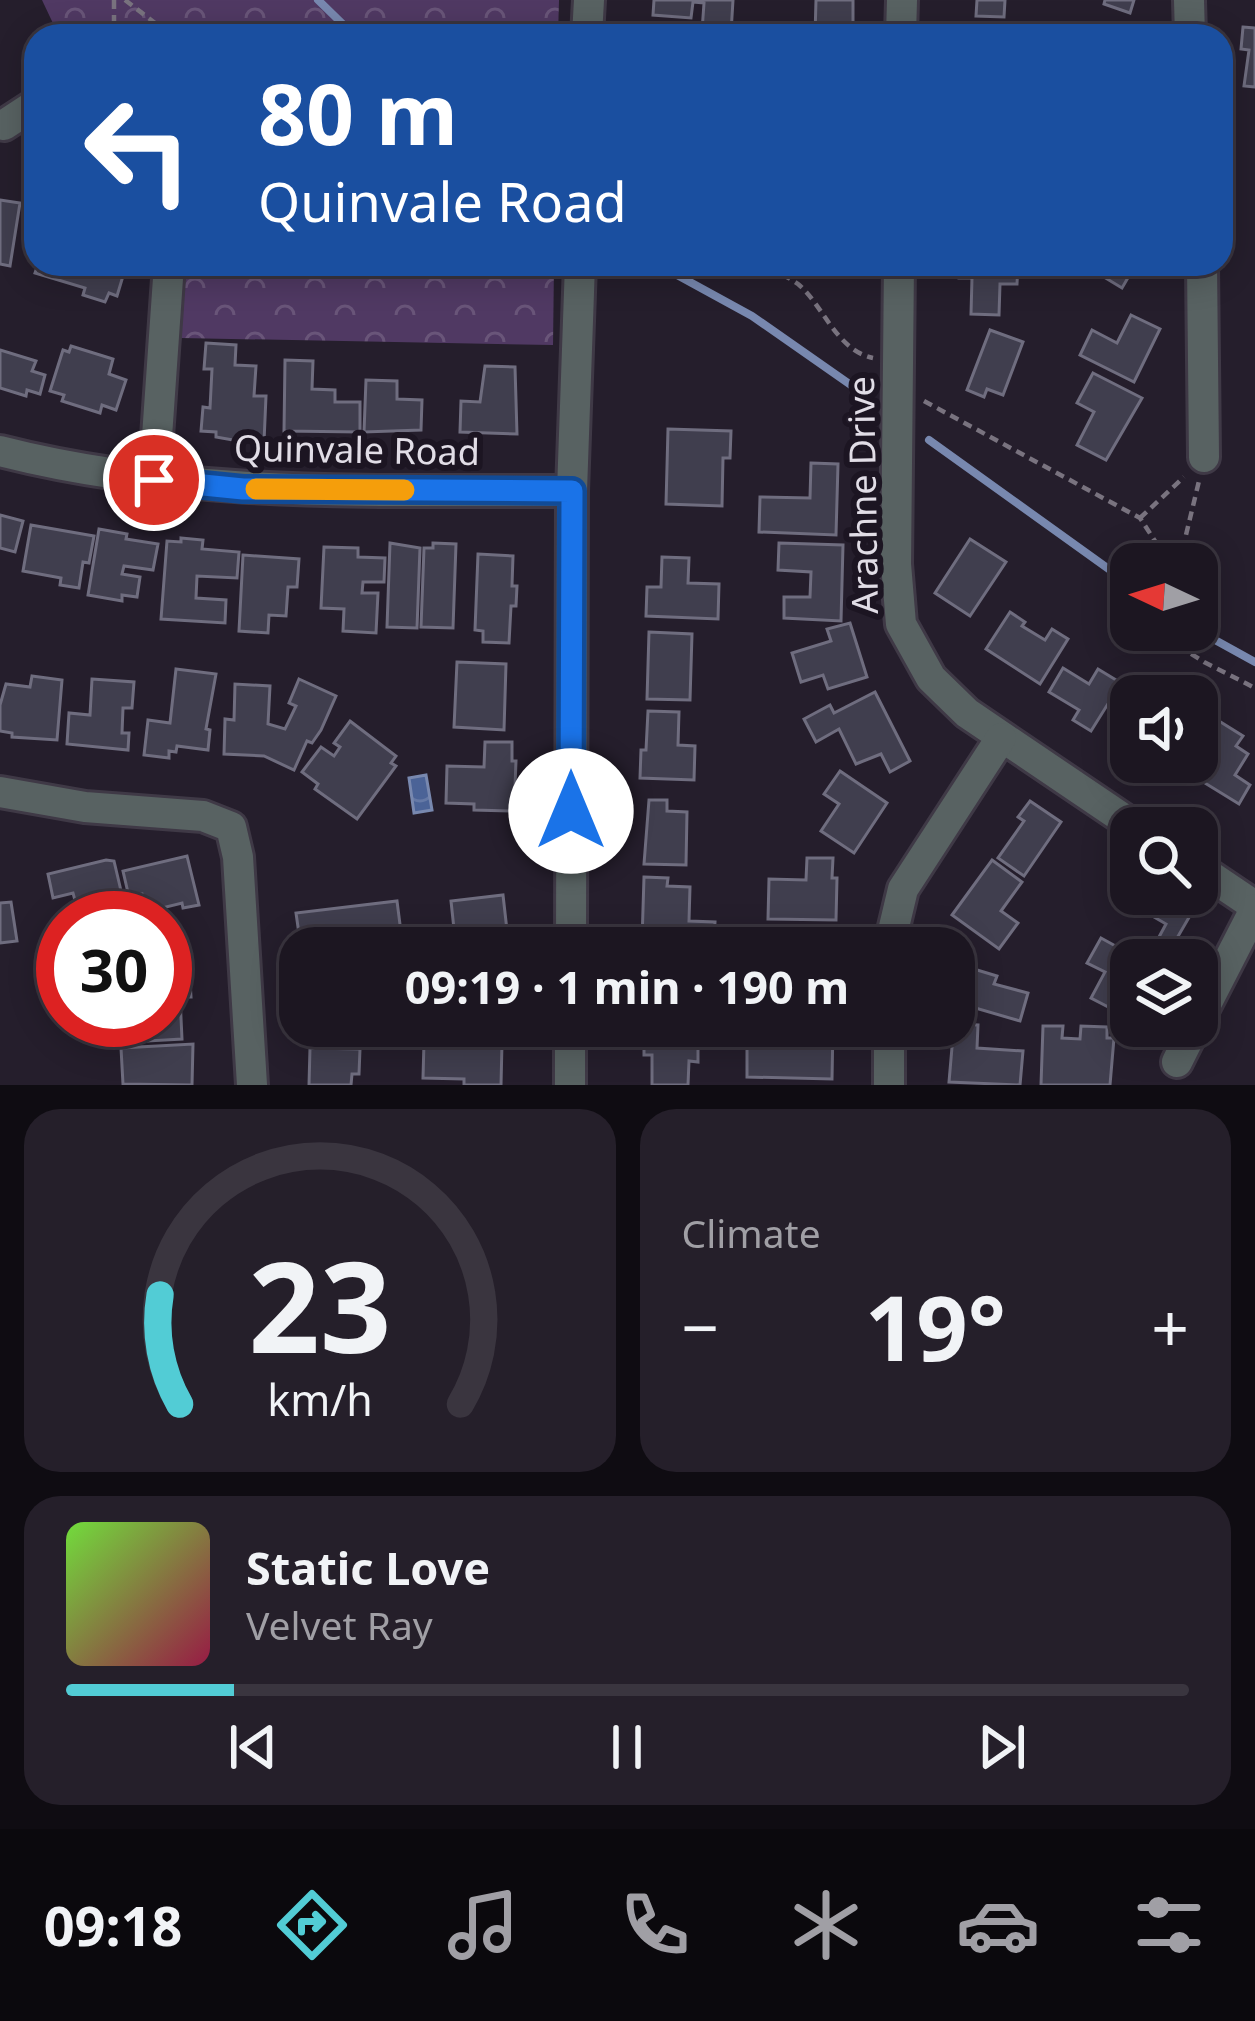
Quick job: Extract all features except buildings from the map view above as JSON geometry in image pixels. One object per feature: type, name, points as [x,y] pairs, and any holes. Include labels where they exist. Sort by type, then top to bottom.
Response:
[{"type":"street","points":[[4,125],[24,112]]},
{"type":"street","points":[[154,480],[168,276]]},
{"type":"street","points":[[571,927],[572,491],[580,276]]},
{"type":"street","name":"Arachne Drive","points":[[899,276],[896,564],[902,624],[931,678],[967,713],[1110,810]]},
{"type":"street","points":[[1202,276],[1204,457]]},
{"type":"street","name":"Quinvale Road","points":[[0,451],[154,480],[243,489],[572,491]]},
{"type":"street","points":[[894,927],[903,889],[1001,738]]},
{"type":"street","points":[[0,792],[85,807],[202,816],[231,827],[238,857],[252,1085]]},
{"type":"street","points":[[1218,882],[1255,908],[1218,981]]},
{"type":"street","points":[[570,1047],[570,1085]]},
{"type":"street","points":[[889,1047],[889,1085]]},
{"type":"street","points":[[1177,1061],[1184,1047]]},
{"type":"path","points":[[125,0],[156,24]]},
{"type":"path","points":[[780,276],[799,285],[829,325],[862,356],[879,360]]},
{"type":"path","points":[[898,392],[914,395],[1140,518],[1156,543]]},
{"type":"path","points":[[1140,518],[1204,457]]},
{"type":"path","points":[[1184,543],[1204,457]]},
{"type":"path","points":[[1186,651],[1255,688]]},
{"type":"green space","points":[[42,0],[559,0],[558,24],[53,24]]},
{"type":"green space","points":[[182,276],[554,276],[553,345],[181,338]]},
{"type":"water","points":[[426,775],[432,810],[414,813],[409,778]]},
{"type":"waterway","points":[[318,0],[343,24]]},
{"type":"waterway","points":[[679,276],[752,316],[868,397]]},
{"type":"waterway","points":[[929,440],[1110,570]]},
{"type":"waterway","points":[[1218,642],[1255,662]]},
{"type":"slow traffic","points":[[256,489],[404,490]]},
{"type":"route","points":[[154,480],[243,489],[572,491],[571,811]]}]
